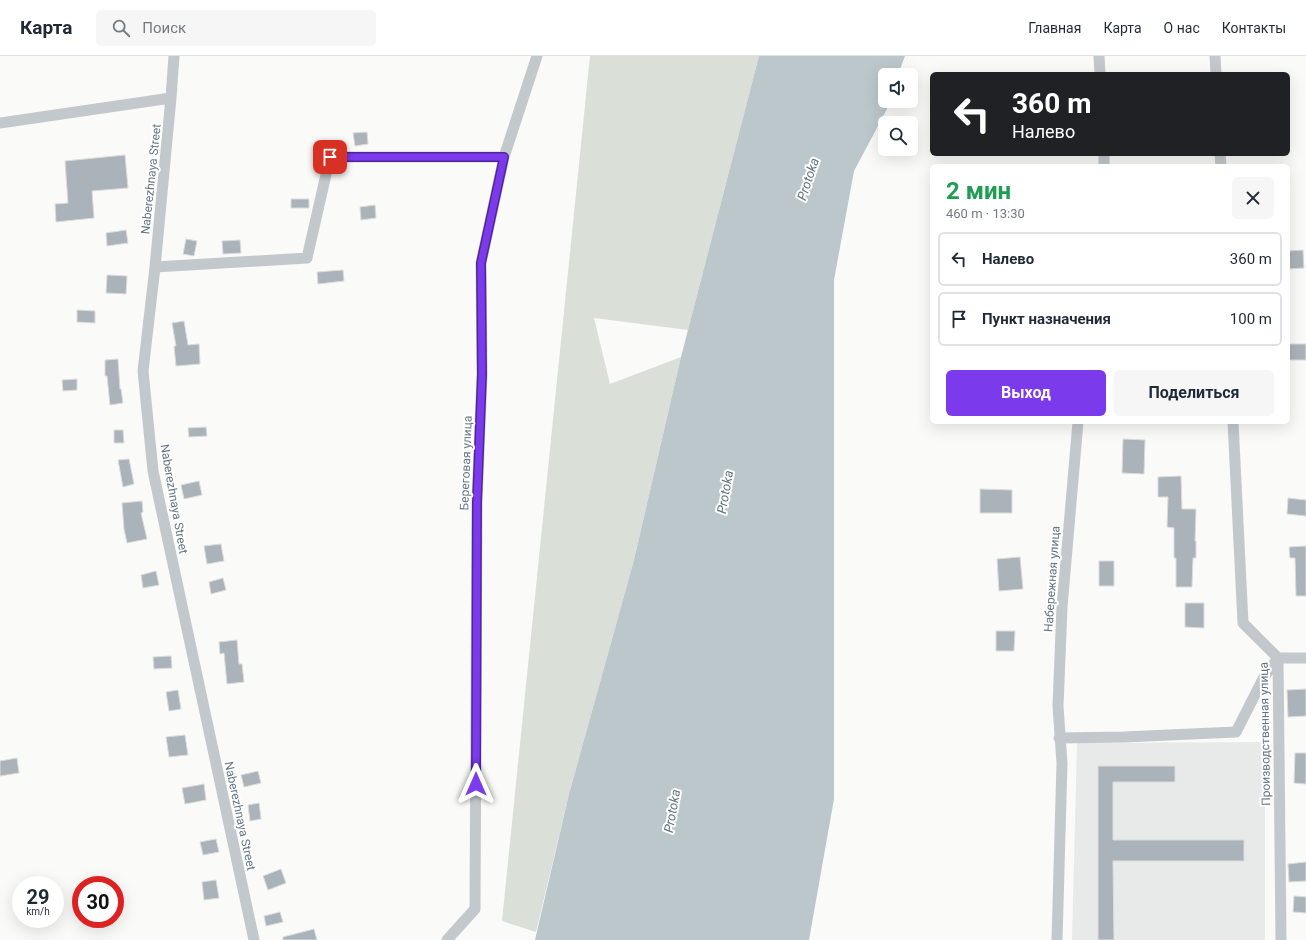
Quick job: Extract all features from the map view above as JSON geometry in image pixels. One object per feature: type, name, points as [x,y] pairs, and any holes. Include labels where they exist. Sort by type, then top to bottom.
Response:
[{"type":"street","name":"Naberezhnaya Street","points":[[174,56],[155,267],[143,371],[153,471],[254,940]]},
{"type":"street","name":"Береговая улица","points":[[447,940],[475,909],[477,502],[482,374],[481,263],[504,157],[537,56]]},
{"type":"street","points":[[1099,56],[1100,72]]},
{"type":"street","points":[[1215,56],[1216,72]]},
{"type":"street","points":[[0,123],[171,98]]},
{"type":"street","points":[[155,267],[307,258],[330,157],[504,157]]},
{"type":"street","name":"Набережная улица","points":[[1057,940],[1062,763],[1059,738],[1058,706],[1062,607],[1078,424]]},
{"type":"street","name":"Производственная улица","points":[[1233,424],[1244,623],[1278,658],[1281,940]]},
{"type":"street","points":[[1059,738],[1124,738],[1236,732],[1264,677],[1278,658],[1306,658]]},
{"type":"shaded area","points":[[590,56],[759,56],[688,330],[594,318],[610,384],[681,357],[634,560],[569,794],[536,932],[502,921]]},
{"type":"shaded area","points":[[1265,742],[1265,940],[1072,940],[1077,743]]},
{"type":"water","name":"Protoka","points":[[759,56],[905,56],[901,68],[878,68],[878,108],[887,108],[883,116],[878,116],[878,126],[854,171],[834,280],[834,799],[809,940],[535,940],[569,794],[634,560],[681,357]]},
{"type":"building","points":[[367,132],[368,144],[355,146],[353,133]]},
{"type":"building","points":[[125,155],[128,188],[92,191],[94,218],[56,222],[55,204],[68,203],[65,161]]},
{"type":"building","points":[[291,199],[309,199],[309,208],[291,208]]},
{"type":"building","points":[[375,205],[376,218],[361,220],[360,207]]},
{"type":"building","points":[[126,230],[128,243],[107,246],[106,233]]},
{"type":"building","points":[[186,239],[197,241],[194,256],[183,254]]},
{"type":"building","points":[[240,240],[241,253],[223,254],[222,241]]},
{"type":"building","points":[[1303,250],[1304,268],[1290,269],[1290,251]]},
{"type":"building","points":[[343,270],[344,281],[318,284],[317,272]]},
{"type":"building","points":[[107,275],[127,276],[126,294],[106,293]]},
{"type":"building","points":[[77,310],[95,311],[95,323],[77,322]]},
{"type":"building","points":[[184,321],[188,345],[199,344],[200,364],[176,366],[174,346],[176,346],[172,323]]},
{"type":"building","points":[[1290,344],[1306,344],[1306,360],[1290,360]]},
{"type":"building","points":[[118,359],[120,389],[123,403],[110,405],[107,376],[105,376],[105,360]]},
{"type":"building","points":[[77,379],[77,390],[63,391],[62,380]]},
{"type":"building","points":[[206,427],[207,436],[189,437],[188,428]]},
{"type":"building","points":[[114,430],[123,430],[124,443],[114,443]]},
{"type":"building","points":[[1123,439],[1145,440],[1144,474],[1122,473]]},
{"type":"building","points":[[129,459],[134,484],[123,487],[118,460]]},
{"type":"building","points":[[1181,476],[1182,509],[1196,509],[1196,558],[1193,558],[1192,587],[1176,587],[1174,528],[1167,527],[1168,497],[1158,497],[1158,477]]},
{"type":"building","points":[[199,481],[202,495],[184,499],[181,485]]},
{"type":"building","points":[[980,489],[1012,490],[1012,513],[980,513]]},
{"type":"building","points":[[1288,498],[1306,500],[1306,516],[1287,514]]},
{"type":"building","points":[[142,501],[143,512],[141,513],[147,539],[127,543],[124,529],[122,503]]},
{"type":"building","points":[[221,544],[224,561],[207,564],[204,546]]},
{"type":"building","points":[[1306,546],[1306,596],[1296,596],[1295,558],[1290,558],[1289,547]]},
{"type":"building","points":[[1020,557],[1023,589],[999,591],[997,559]]},
{"type":"building","points":[[1099,561],[1114,561],[1114,586],[1099,586]]},
{"type":"building","points":[[156,571],[159,585],[143,588],[141,575]]},
{"type":"building","points":[[223,578],[226,590],[211,594],[209,582]]},
{"type":"building","points":[[1185,603],[1204,603],[1204,628],[1185,627]]},
{"type":"building","points":[[996,631],[1015,631],[1014,651],[996,651]]},
{"type":"building","points":[[237,640],[239,664],[242,664],[244,682],[227,684],[224,653],[220,654],[219,642]]},
{"type":"building","points":[[171,656],[172,668],[154,669],[153,657]]},
{"type":"building","points":[[1306,689],[1306,716],[1288,717],[1287,690]]},
{"type":"building","points":[[178,690],[181,709],[169,711],[166,692]]},
{"type":"building","points":[[185,735],[188,755],[169,757],[166,737]]},
{"type":"building","points":[[1295,753],[1306,753],[1306,784],[1294,783]]},
{"type":"building","points":[[17,758],[19,773],[0,776],[0,761]]},
{"type":"building","points":[[1098,766],[1175,766],[1175,782],[1113,782],[1113,840],[1244,840],[1244,861],[1113,861],[1114,940],[1098,940]]},
{"type":"building","points":[[258,771],[261,783],[244,787],[241,775]]},
{"type":"building","points":[[204,784],[206,800],[185,804],[182,788]]},
{"type":"building","points":[[259,803],[261,819],[250,821],[248,805]]},
{"type":"building","points":[[216,839],[219,852],[203,855],[200,842]]},
{"type":"building","points":[[1306,862],[1306,881],[1289,882],[1288,864]]},
{"type":"building","points":[[281,869],[286,883],[268,890],[263,876]]},
{"type":"building","points":[[216,880],[219,898],[204,900],[202,882]]},
{"type":"building","points":[[1294,896],[1306,897],[1306,913],[1293,912]]},
{"type":"building","points":[[280,912],[283,922],[266,926],[264,916]]},
{"type":"building","points":[[314,929],[317,940],[283,940],[283,937]]},
{"type":"route","points":[[330,157],[504,157],[481,263],[482,374],[477,502],[476,784]]}]
